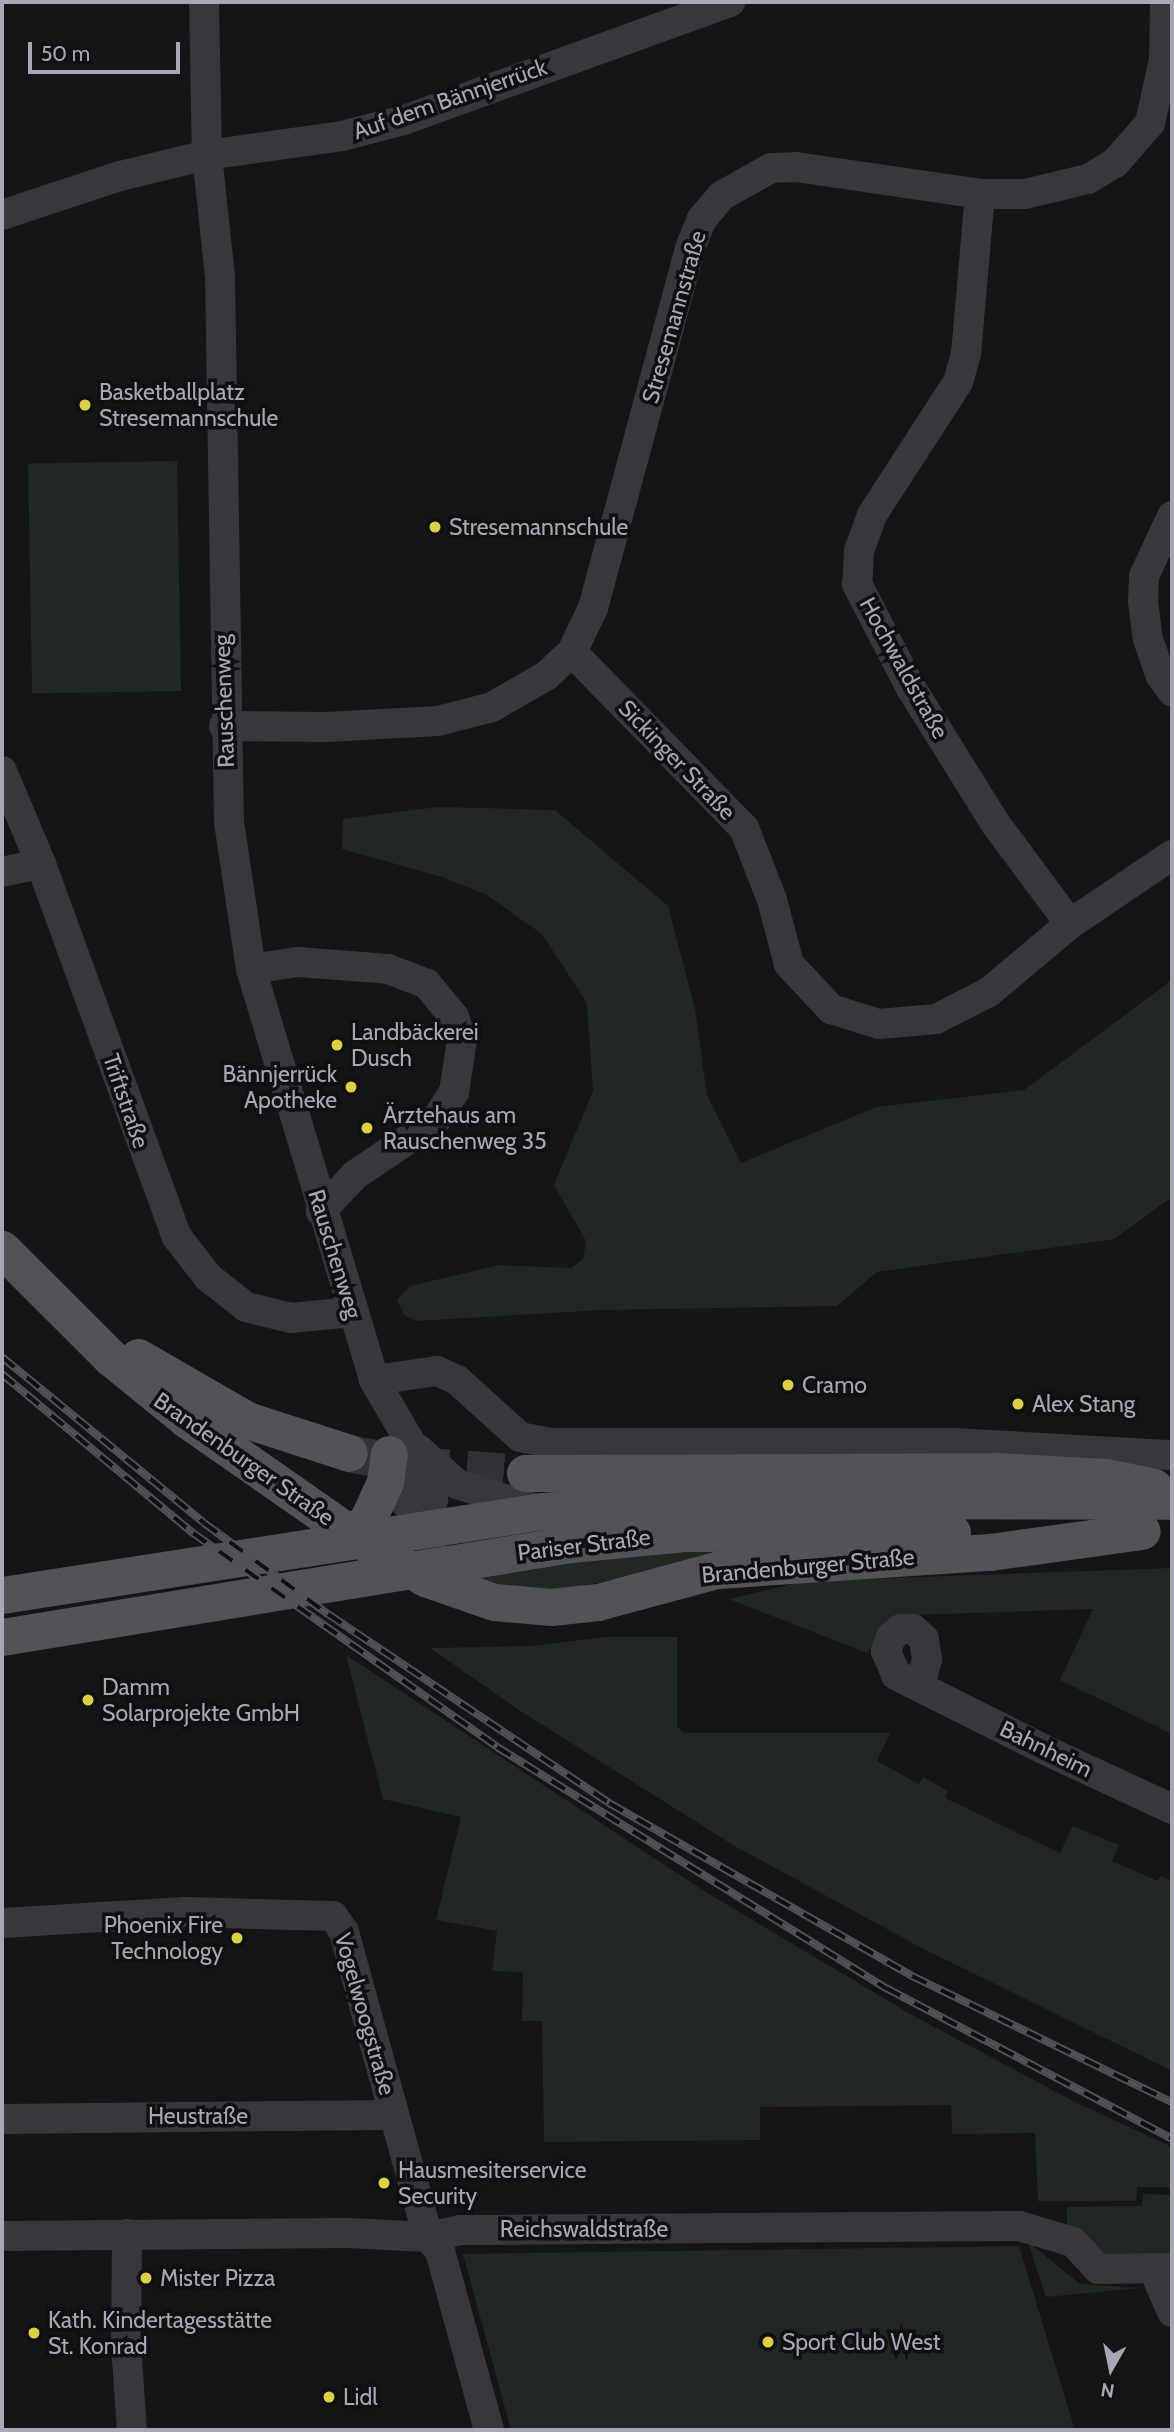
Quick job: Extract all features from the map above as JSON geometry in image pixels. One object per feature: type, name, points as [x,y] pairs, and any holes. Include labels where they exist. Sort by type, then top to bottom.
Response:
[{"type":"main road","name":"Brandenburger Straße","points":[[2,1249],[67,1311],[111,1358],[186,1419],[352,1535],[425,1578],[494,1602],[551,1606],[598,1602],[717,1570],[989,1552],[1157,1531]]},
{"type":"main road","name":"Brandenburger Straße","points":[[67,1311],[247,1420],[349,1453]]},
{"type":"main road","points":[[383,1531],[385,1482],[399,1447]]},
{"type":"main road","points":[[525,1472],[995,1471],[1105,1477],[1172,1490]]},
{"type":"main road","name":"Pariser Straße","points":[[2,1595],[206,1563],[383,1531],[543,1511],[682,1500],[1172,1501]]},
{"type":"main road","name":"Pariser Straße","points":[[2,1637],[570,1544],[684,1533],[1157,1531]]},
{"type":"street","name":"Rauschenweg","points":[[204,2],[207,155],[220,276],[224,726],[229,822],[251,970],[321,1211],[374,1380],[374,1406],[433,1499],[383,1531],[435,1566]]},
{"type":"street","name":"Auf dem Bännjerrück","points":[[2,215],[120,176],[207,155],[342,136],[404,120],[730,2]]},
{"type":"street","name":"Stresemannstraße","points":[[224,726],[409,725],[448,719],[518,694],[572,652],[605,571],[690,248],[702,219],[721,197],[771,168],[796,167],[980,194],[1057,190],[1088,179],[1135,146],[1159,96],[1165,2]]},
{"type":"street","name":"Hochwaldstraße","points":[[980,194],[966,353],[958,382],[872,515],[859,551],[858,584],[875,625],[932,722],[995,823],[1070,924]]},
{"type":"street","points":[[1172,516],[1144,576],[1143,601],[1148,639],[1161,676],[1172,691]]},
{"type":"street","name":"Sickinger Straße","points":[[572,652],[744,828],[772,900],[789,964],[831,1009],[879,1024],[936,1019],[989,992],[1070,924],[1172,855]]},
{"type":"street","name":"Triftstraße","points":[[2,771],[41,864],[177,1237],[208,1277],[246,1307],[291,1318],[352,1312]]},
{"type":"street","points":[[2,872],[41,864]]},
{"type":"street","points":[[251,970],[298,962],[388,969],[427,984],[454,1017],[462,1040],[454,1093],[435,1121],[355,1175],[321,1211]]},
{"type":"street","points":[[374,1380],[438,1371],[457,1380],[520,1437],[550,1443],[955,1443],[1172,1455]]},
{"type":"street","points":[[399,1447],[457,1484],[543,1511]]},
{"type":"street","name":"Bahnheim","points":[[920,1687],[1172,1810]]},
{"type":"street","name":"Vogelwoogstraße","points":[[2,1923],[186,1912],[333,1916],[344,1931],[428,2237],[440,2251],[489,2430]]},
{"type":"street","name":"Heustraße","points":[[2,2119],[394,2115]]},
{"type":"street","name":"Reichswaldstraße","points":[[2,2236],[394,2233],[428,2237],[460,2230],[1019,2226],[1073,2242],[1098,2269],[1163,2268],[1172,2312]]},
{"type":"street","points":[[127,2234],[126,2345],[132,2430]]},
{"type":"shaded area","points":[[177,461],[181,691],[32,694],[28,464]]},
{"type":"shaded area","points":[[438,807],[555,810],[668,906],[695,1009],[707,1095],[741,1163],[876,1107],[1024,1090],[1172,980],[1172,1197],[1114,1239],[877,1272],[837,1306],[602,1310],[416,1321],[404,1315],[397,1300],[410,1286],[499,1265],[571,1268],[583,1259],[586,1241],[554,1185],[593,1091],[587,1003],[542,934],[487,895],[442,877],[342,849],[343,819]]},
{"type":"shaded area","points":[[763,1547],[533,1597],[451,1575],[607,1552]]},
{"type":"shaded area","points":[[1172,1568],[1172,1734],[1060,1680],[1093,1609],[912,1615],[885,1624],[867,1653],[729,1599],[806,1581]]},
{"type":"shaded area","points":[[607,1637],[677,1637],[677,1727],[684,1733],[890,1733],[877,1761],[919,1784],[923,1777],[948,1791],[945,1798],[1060,1853],[1073,1826],[1119,1845],[1112,1861],[1158,1881],[1161,1876],[1172,1881],[1172,2071],[920,1947],[733,1845],[522,1712],[430,1648],[531,1646]]},
{"type":"shaded area","points":[[346,1655],[701,1889],[912,2015],[1073,2101],[1172,2147],[1172,2187],[1137,2187],[1136,2201],[1038,2201],[1035,2133],[952,2134],[951,2105],[760,2107],[760,2140],[544,2142],[542,2021],[522,2021],[523,1972],[492,1971],[497,1931],[436,1920],[461,1817],[383,1799]]},
{"type":"shaded area","points":[[1143,2194],[1172,2195],[1172,2259],[1101,2260],[1067,2225],[1067,2207],[1142,2206]]},
{"type":"shaded area","points":[[1028,2242],[1080,2284],[1140,2288],[1046,2297]]},
{"type":"shaded area","name":"Sport Club West","points":[[1019,2246],[1075,2430],[511,2430],[463,2254]]},
{"type":"tunnel","points":[[349,1453],[412,1465],[525,1473]]},
{"type":"railway","points":[[2,1357],[204,1523],[328,1614],[609,1803],[912,1976],[1172,2102]]},
{"type":"railway","points":[[2,1374],[193,1533],[497,1747],[886,1988],[1172,2139]]},
{"type":"place","name":"Basketballplatz Stresemannschule","points":[[85,405]]},
{"type":"place","name":"Stresemannschule","points":[[435,527]]},
{"type":"place","name":"Landbäckerei Dusch","points":[[337,1045]]},
{"type":"place","name":"Bännjerrück Apotheke","points":[[351,1087]]},
{"type":"place","name":"Ärztehaus am Rauschenweg 35","points":[[367,1128]]},
{"type":"place","name":"Cramo","points":[[788,1385]]},
{"type":"place","name":"Alex Stang","points":[[1018,1404]]},
{"type":"place","name":"Damm Solarprojekte GmbH","points":[[88,1700]]},
{"type":"place","name":"Phoenix Fire Technology","points":[[237,1938]]},
{"type":"place","name":"Hausmesiterservice Security","points":[[384,2183]]},
{"type":"place","name":"Mister Pizza","points":[[146,2278]]},
{"type":"place","name":"Kath. Kindertagesstätte St. Konrad","points":[[34,2333]]},
{"type":"place","name":"Sport Club West","points":[[768,2342]]},
{"type":"place","name":"Lidl","points":[[329,2397]]}]
